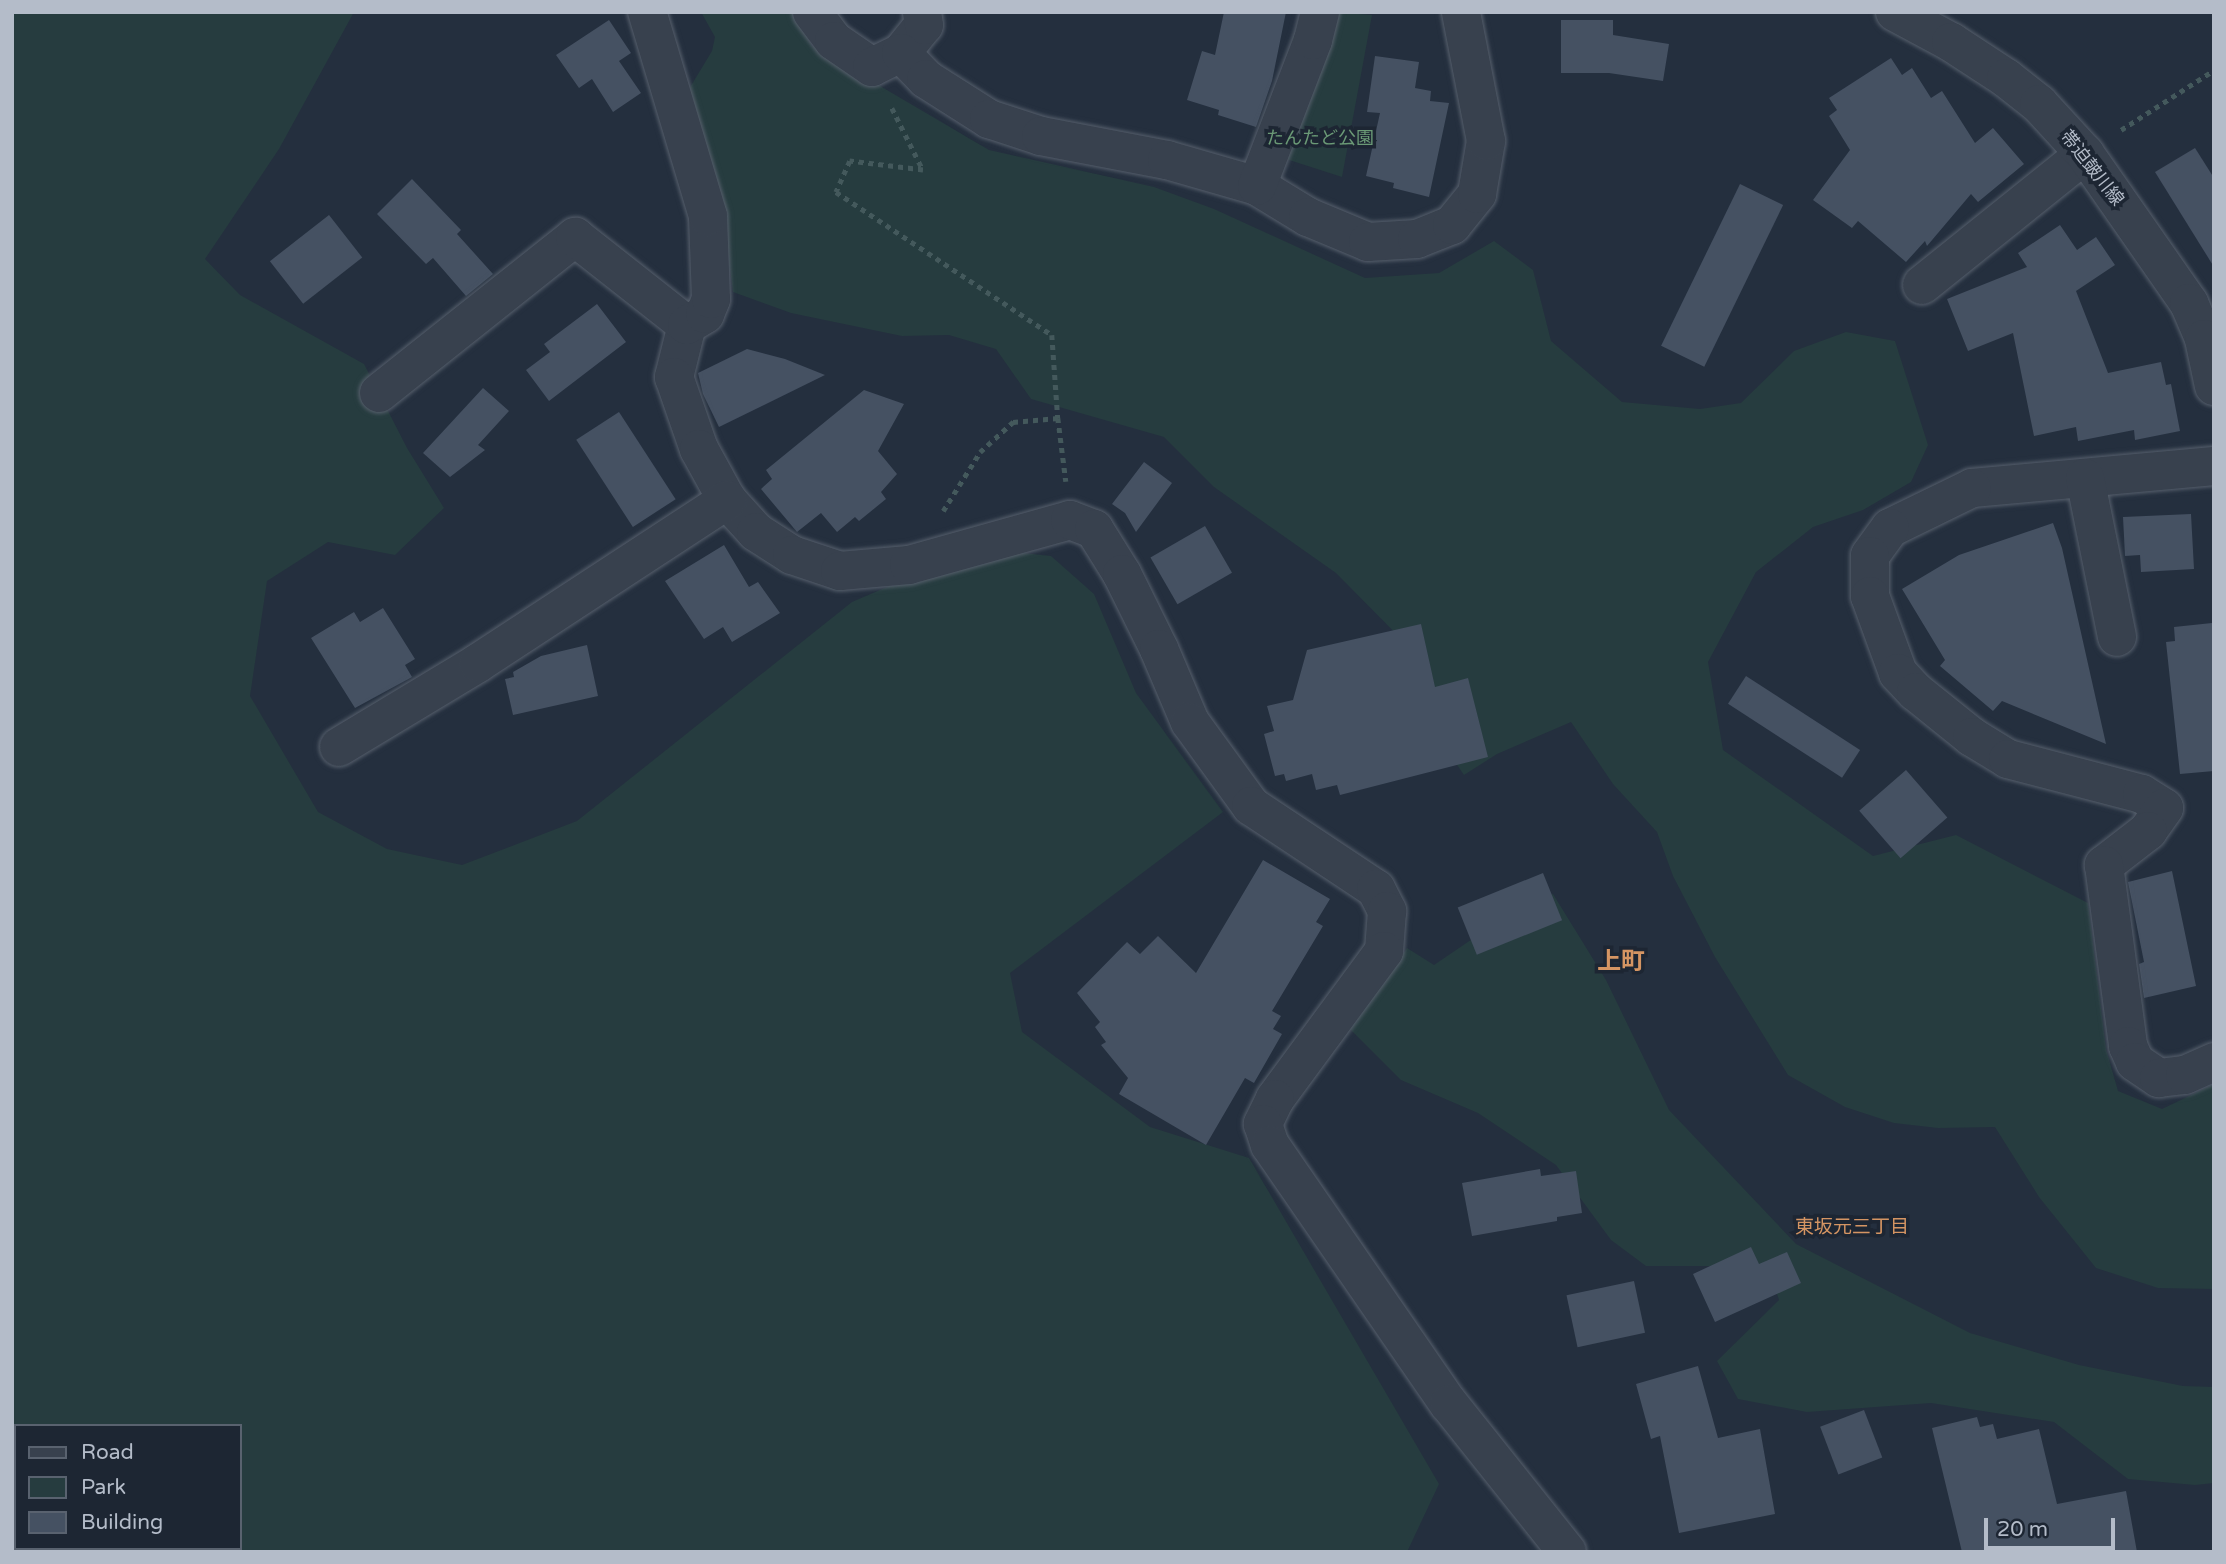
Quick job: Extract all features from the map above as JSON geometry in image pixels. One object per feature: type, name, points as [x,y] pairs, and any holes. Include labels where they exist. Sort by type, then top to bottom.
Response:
[{"type":"street","points":[[648,12],[708,216],[711,299],[705,314],[687,325],[674,377],[699,449],[727,500],[756,532],[792,555],[840,571],[909,565],[1070,520],[1094,529],[1122,574],[1159,649],[1190,722],[1251,806],[1344,865],[1376,889],[1387,911],[1384,950],[1275,1099],[1262,1124],[1270,1145],[1449,1404],[1567,1552]]},
{"type":"street","points":[[812,12],[834,41],[886,60],[926,79],[989,118],[1041,136],[1167,160],[1257,186],[1308,217],[1368,242],[1417,239],[1452,225],[1476,194],[1486,141],[1461,12]]},
{"type":"street","points":[[886,60],[924,25],[922,12]]},
{"type":"street","points":[[1257,186],[1313,40],[1320,12]]},
{"type":"street","name":"帯迫皷川線","points":[[1895,12],[1951,42],[2006,78],[2039,104],[2085,153],[2189,303],[2204,339],[2214,386]]},
{"type":"street","points":[[1922,285],[2085,153]]},
{"type":"street","points":[[379,393],[575,237],[687,325]]},
{"type":"street","points":[[2214,466],[1972,488],[1890,528],[1870,556],[1870,596],[1898,673],[1972,737],[2008,759],[2142,794],[2164,808],[2148,831],[2104,865],[2128,1046],[2135,1062],[2159,1078],[2185,1075],[2214,1062]]},
{"type":"street","points":[[2085,478],[2117,637]]},
{"type":"street","points":[[339,747],[478,663],[727,500]]},
{"type":"path","points":[[886,60],[923,170],[850,161],[836,192],[1052,335],[1070,520]]},
{"type":"path","points":[[2085,153],[2214,70]]},
{"type":"path","points":[[909,565],[980,452],[1013,422],[1058,418]]},
{"type":"green space","points":[[12,12],[354,12],[279,149],[205,259],[240,295],[364,364],[407,448],[444,508],[395,555],[328,542],[267,581],[250,696],[318,812],[387,849],[462,865],[577,821],[852,602],[978,548],[1051,556],[1094,594],[1136,693],[1223,812],[1010,973],[1022,1032],[1150,1127],[1249,1158],[1439,1484],[1407,1552],[12,1552]]},
{"type":"green space","points":[[701,12],[794,12],[812,46],[989,150],[1154,187],[1214,209],[1365,278],[1439,273],[1494,241],[1533,270],[1551,341],[1622,402],[1700,409],[1741,403],[1794,351],[1846,332],[1895,341],[1928,445],[1911,482],[1863,510],[1813,527],[1756,572],[1708,662],[1723,750],[1873,856],[1956,835],[2088,903],[2106,1049],[2118,1091],[2162,1109],[2214,1084],[2214,1289],[2158,1288],[2096,1268],[2039,1197],[1995,1127],[1938,1128],[1894,1123],[1845,1107],[1788,1075],[1715,957],[1673,876],[1657,832],[1613,784],[1571,722],[1497,754],[1464,775],[1421,712],[1412,650],[1336,573],[1214,487],[1164,437],[1031,399],[996,349],[949,335],[902,336],[791,313],[733,292],[722,210],[689,89],[712,51],[715,37]]},
{"type":"green space","name":"たんたど公園","points":[[1333,12],[1372,15],[1342,177],[1283,158]]},
{"type":"green space","points":[[1553,894],[1606,980],[1669,1110],[1796,1244],[1970,1333],[2079,1365],[2183,1386],[2214,1387],[2214,1483],[2195,1485],[2128,1479],[2054,1422],[1931,1403],[1807,1412],[1738,1399],[1717,1361],[1779,1300],[1768,1266],[1646,1266],[1611,1240],[1556,1165],[1478,1113],[1401,1080],[1350,1029],[1407,948],[1434,965],[1509,914]]},
{"type":"building","points":[[1224,12],[1286,12],[1272,81],[1256,127],[1218,115],[1219,110],[1187,100],[1202,51],[1215,55]]},
{"type":"building","points":[[609,20],[631,53],[619,61],[641,93],[613,112],[592,79],[579,88],[556,55]]},
{"type":"building","points":[[1561,20],[1613,20],[1613,35],[1669,44],[1663,81],[1609,73],[1561,73]]},
{"type":"building","points":[[1375,56],[1419,62],[1415,88],[1431,91],[1430,101],[1449,103],[1429,197],[1393,188],[1394,183],[1366,176],[1380,113],[1367,112]]},
{"type":"building","points":[[1891,58],[1902,75],[1912,68],[1931,98],[1942,91],[1975,143],[1993,128],[2024,164],[1978,202],[1971,194],[1927,246],[1925,241],[1906,262],[1858,221],[1852,228],[1813,200],[1850,150],[1829,116],[1837,110],[1829,98]]},
{"type":"building","points":[[2195,148],[2214,178],[2214,267],[2155,172]]},
{"type":"building","points":[[412,179],[461,230],[457,234],[493,274],[466,296],[433,258],[426,264],[377,214]]},
{"type":"building","points":[[1740,184],[1783,205],[1704,367],[1661,346]]},
{"type":"building","points":[[329,215],[362,258],[303,304],[270,261]]},
{"type":"building","points":[[2060,225],[2077,250],[2096,237],[2115,265],[2076,291],[2108,373],[2161,362],[2166,385],[2171,384],[2180,431],[2135,440],[2134,430],[2078,441],[2076,427],[2034,436],[2013,333],[1968,351],[1947,299],[2027,267],[2018,253]]},
{"type":"building","points":[[597,304],[626,342],[549,401],[526,370],[550,352],[544,344]]},
{"type":"building","points":[[747,349],[785,359],[825,375],[719,427],[703,394],[698,373]]},
{"type":"building","points":[[483,388],[509,411],[478,445],[485,450],[450,477],[423,453]]},
{"type":"building","points":[[864,390],[904,404],[878,451],[897,474],[881,492],[886,499],[859,521],[855,517],[837,532],[821,513],[797,532],[761,489],[772,479],[766,470]]},
{"type":"building","points":[[619,412],[676,499],[633,527],[576,440]]},
{"type":"building","points":[[1144,462],[1172,483],[1136,532],[1125,513],[1112,504]]},
{"type":"building","points":[[2191,514],[2194,569],[2141,572],[2140,555],[2125,556],[2123,517]]},
{"type":"building","points":[[2053,523],[2062,548],[2106,744],[2002,701],[1993,711],[1940,666],[1945,660],[1902,589],[1959,555]]},
{"type":"building","points":[[1205,526],[1232,573],[1177,604],[1150,558]]},
{"type":"building","points":[[724,545],[749,587],[758,582],[780,613],[732,642],[723,627],[704,639],[665,581]]},
{"type":"building","points":[[383,608],[415,659],[405,665],[412,677],[355,708],[311,638],[354,612],[360,622]]},
{"type":"building","points":[[2212,623],[2214,771],[2180,774],[2166,642],[2175,641],[2174,627]]},
{"type":"building","points":[[1421,624],[1435,687],[1468,678],[1488,757],[1340,795],[1337,785],[1316,790],[1312,774],[1286,781],[1284,774],[1275,776],[1264,734],[1274,731],[1267,706],[1293,700],[1307,650]]},
{"type":"building","points":[[587,645],[598,696],[513,715],[505,679],[514,677],[513,672],[541,656]]},
{"type":"building","points":[[1746,676],[1860,750],[1842,778],[1728,704]]},
{"type":"building","points":[[1906,770],[1947,818],[1901,858],[1859,811]]},
{"type":"building","points":[[1263,860],[1330,899],[1316,922],[1323,926],[1272,1011],[1281,1016],[1273,1029],[1282,1034],[1254,1083],[1245,1078],[1206,1145],[1119,1094],[1128,1078],[1101,1045],[1106,1042],[1095,1027],[1100,1022],[1077,993],[1127,942],[1140,954],[1158,936],[1196,973]]},
{"type":"building","points":[[2172,871],[2196,986],[2144,998],[2139,964],[2144,962],[2128,882]]},
{"type":"building","points":[[1543,873],[1562,920],[1477,955],[1458,907]]},
{"type":"building","points":[[1540,1169],[1541,1176],[1576,1171],[1582,1213],[1557,1217],[1557,1221],[1472,1236],[1462,1183]]},
{"type":"building","points":[[1751,1247],[1759,1264],[1787,1252],[1801,1283],[1715,1322],[1693,1274]]},
{"type":"building","points":[[1634,1281],[1645,1333],[1578,1347],[1567,1295]]},
{"type":"building","points":[[1698,1366],[1718,1438],[1760,1429],[1775,1514],[1679,1533],[1660,1436],[1651,1439],[1636,1384]]},
{"type":"building","points":[[1864,1410],[1882,1458],[1838,1474],[1820,1427]]},
{"type":"building","points":[[1977,1417],[1980,1427],[1993,1424],[1997,1439],[2039,1429],[2057,1504],[2126,1491],[2137,1552],[1962,1552],[1932,1428]]},
{"type":"district","name":"上町","points":[[1621,962]]},
{"type":"district","name":"東坂元三丁目","points":[[1852,1228]]}]
